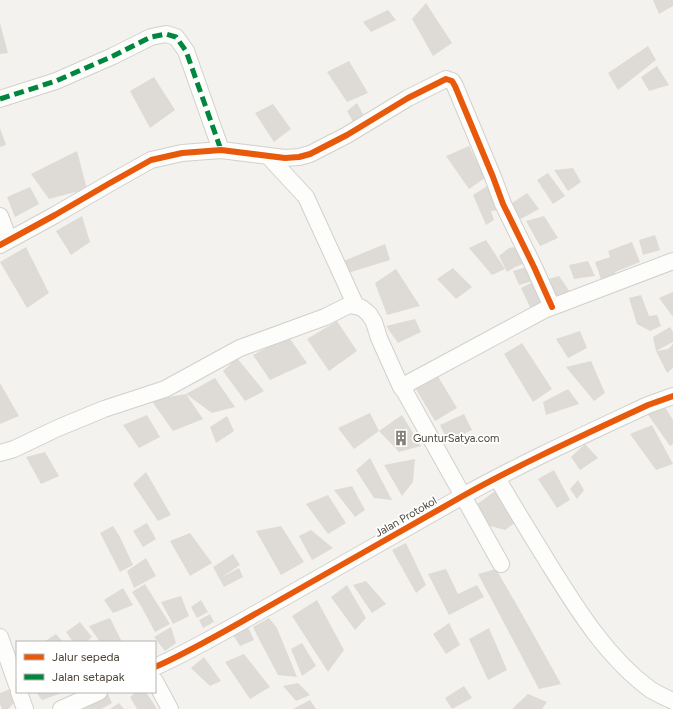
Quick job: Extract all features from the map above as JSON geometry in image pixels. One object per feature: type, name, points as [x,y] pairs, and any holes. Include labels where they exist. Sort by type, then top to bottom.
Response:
[{"type":"street","points":[[0,98],[56,81],[152,37],[166,34],[176,37],[186,51],[221,150]]},
{"type":"street","points":[[0,216],[5,242],[151,160],[182,153],[221,150],[285,158],[310,154],[347,136],[408,98],[446,79],[452,81],[503,204],[552,307]]},
{"type":"street","points":[[268,156],[306,197],[356,306]]},
{"type":"street","points":[[401,387],[544,310],[673,261]]},
{"type":"street","points":[[0,453],[14,449],[58,428],[104,409],[165,388],[240,348],[325,317],[349,305],[356,306],[362,308],[369,314],[374,322],[379,338],[401,387],[501,564]]},
{"type":"street","name":"Jalan Protokol","points":[[156,667],[178,657],[497,478],[648,404],[673,396]]},
{"type":"street","points":[[497,478],[561,584],[597,636],[628,670],[652,691],[673,701]]},
{"type":"street","points":[[0,637],[16,682]]},
{"type":"street","points":[[156,683],[170,709]]},
{"type":"street","points":[[19,693],[25,709]]},
{"type":"street","points":[[62,709],[97,693]]},
{"type":"building","points":[[653,0],[673,0],[673,6],[659,14]]},
{"type":"building","points":[[426,3],[452,43],[433,56],[412,19]]},
{"type":"building","points":[[388,10],[396,20],[371,32],[363,22]]},
{"type":"building","points":[[0,23],[8,53],[0,54]]},
{"type":"building","points":[[648,46],[656,60],[618,90],[608,73]]},
{"type":"building","points":[[349,61],[368,93],[347,102],[327,72]]},
{"type":"building","points":[[657,66],[669,85],[649,91],[641,77]]},
{"type":"building","points":[[154,77],[175,110],[150,128],[130,91]]},
{"type":"building","points":[[357,103],[364,116],[353,122],[347,111]]},
{"type":"building","points":[[273,104],[291,129],[274,142],[255,113]]},
{"type":"building","points":[[0,128],[6,145],[0,147]]},
{"type":"building","points":[[469,146],[485,178],[469,189],[446,156]]},
{"type":"building","points":[[77,151],[87,189],[49,199],[31,174]]},
{"type":"building","points":[[573,168],[581,182],[568,191],[554,170]]},
{"type":"building","points":[[548,173],[565,196],[553,204],[537,180]]},
{"type":"building","points":[[489,185],[499,210],[491,211],[494,220],[486,225],[473,195]]},
{"type":"building","points":[[30,187],[39,204],[15,217],[7,197]]},
{"type":"building","points":[[527,193],[539,209],[521,219],[509,205]]},
{"type":"building","points":[[82,216],[90,242],[71,255],[56,231]]},
{"type":"building","points":[[544,216],[558,238],[540,246],[526,221]]},
{"type":"building","points":[[655,235],[660,250],[643,255],[639,240]]},
{"type":"building","points":[[486,240],[505,269],[492,275],[469,248]]},
{"type":"building","points":[[632,242],[640,262],[615,272],[617,276],[602,282],[595,262],[610,257],[608,251]]},
{"type":"building","points":[[385,244],[390,260],[348,273],[341,262]]},
{"type":"building","points":[[521,246],[528,262],[507,272],[499,256],[509,248]]},
{"type":"building","points":[[26,247],[49,293],[27,308],[0,262]]},
{"type":"building","points":[[588,261],[595,276],[574,279],[569,265]]},
{"type":"building","points":[[530,266],[537,280],[519,285],[513,271]]},
{"type":"building","points":[[453,268],[472,287],[456,299],[437,279]]},
{"type":"building","points":[[396,269],[420,306],[387,315],[375,283]]},
{"type":"building","points":[[559,276],[570,292],[554,298],[545,280]]},
{"type":"building","points":[[537,280],[547,301],[531,309],[521,288]]},
{"type":"building","points":[[673,292],[673,317],[659,298]]},
{"type":"building","points":[[641,295],[649,316],[657,315],[661,326],[650,331],[637,324],[629,298]]},
{"type":"building","points":[[415,319],[421,332],[398,343],[386,326]]},
{"type":"building","points":[[337,321],[357,351],[329,371],[307,339]]},
{"type":"building","points":[[670,327],[673,332],[673,342],[656,351],[653,337]]},
{"type":"building","points":[[580,331],[587,348],[568,358],[556,339]]},
{"type":"building","points":[[288,336],[307,363],[270,380],[253,355]]},
{"type":"building","points":[[522,343],[552,389],[533,402],[504,354]]},
{"type":"building","points":[[673,344],[673,368],[667,373],[656,351],[668,349]]},
{"type":"building","points":[[237,358],[264,391],[245,401],[223,371]]},
{"type":"building","points":[[591,361],[605,393],[594,401],[566,367]]},
{"type":"building","points":[[436,373],[457,408],[435,421],[414,386]]},
{"type":"building","points":[[215,378],[235,407],[212,413],[186,394]]},
{"type":"building","points":[[0,383],[19,416],[0,424]]},
{"type":"building","points":[[568,389],[579,404],[546,415],[543,402]]},
{"type":"building","points":[[186,394],[203,419],[173,431],[151,400]]},
{"type":"building","points":[[665,407],[673,420],[673,444],[670,446],[646,412]]},
{"type":"building","points":[[370,413],[379,431],[354,449],[338,428]]},
{"type":"building","points":[[464,414],[472,430],[448,442],[440,425]]},
{"type":"building","points":[[147,415],[160,437],[139,448],[123,425]]},
{"type":"building","name":"GunturSatya.com","points":[[402,415],[421,446],[399,452],[379,431]]},
{"type":"building","points":[[227,416],[234,431],[216,443],[210,427]]},
{"type":"building","points":[[652,425],[673,464],[656,470],[630,434]]},
{"type":"building","points":[[585,444],[598,458],[580,470],[571,457]]},
{"type":"building","points":[[45,452],[59,476],[41,484],[26,457]]},
{"type":"building","points":[[370,458],[392,500],[374,498],[356,470]]},
{"type":"building","points":[[415,459],[413,482],[402,496],[384,465]]},
{"type":"building","points":[[554,470],[570,500],[557,508],[538,479]]},
{"type":"building","points":[[146,472],[171,515],[158,521],[133,484]]},
{"type":"building","points":[[578,480],[584,490],[577,499],[570,489]]},
{"type":"building","points":[[352,486],[365,510],[355,517],[334,490]]},
{"type":"building","points":[[498,489],[519,520],[505,530],[486,525],[473,507]]},
{"type":"building","points":[[328,495],[346,523],[328,534],[306,504]]},
{"type":"building","points":[[147,523],[156,539],[143,547],[133,531]]},
{"type":"building","points":[[113,526],[120,537],[133,565],[120,572],[100,533]]},
{"type":"building","points":[[281,526],[304,562],[281,575],[256,531]]},
{"type":"building","points":[[311,530],[333,548],[312,560],[299,536]]},
{"type":"building","points":[[190,533],[212,563],[190,576],[170,541]]},
{"type":"building","points":[[406,543],[426,585],[416,593],[392,550]]},
{"type":"building","points":[[233,554],[240,565],[222,577],[239,568],[243,577],[224,587],[213,567]]},
{"type":"building","points":[[146,558],[156,576],[134,588],[127,571]]},
{"type":"building","points":[[446,569],[458,594],[477,585],[484,597],[449,615],[428,574]]},
{"type":"building","points":[[496,569],[561,684],[539,689],[478,574]]},
{"type":"building","points":[[366,581],[386,604],[372,613],[353,585]]},
{"type":"building","points":[[145,584],[170,624],[155,632],[132,592]]},
{"type":"building","points":[[347,585],[366,618],[355,630],[331,597]]},
{"type":"building","points":[[123,588],[133,605],[113,613],[104,600]]},
{"type":"building","points":[[181,596],[189,616],[173,624],[161,602]]},
{"type":"building","points":[[201,600],[208,612],[197,618],[191,607]]},
{"type":"building","points":[[317,600],[344,650],[328,672],[292,616]]},
{"type":"building","points":[[210,614],[214,622],[203,628],[199,620]]},
{"type":"building","points":[[110,618],[122,641],[99,641],[89,626]]},
{"type":"building","points":[[269,618],[277,628],[297,677],[278,675],[253,627]]},
{"type":"building","points":[[80,622],[92,637],[87,641],[72,641],[66,632]]},
{"type":"building","points":[[449,623],[460,645],[446,654],[433,634]]},
{"type":"building","points":[[247,625],[254,640],[240,646],[233,635]]},
{"type":"building","points":[[171,627],[176,643],[165,651],[154,637]]},
{"type":"building","points":[[489,628],[507,670],[488,680],[469,639]]},
{"type":"building","points":[[56,634],[62,641],[46,641]]},
{"type":"building","points":[[302,643],[316,666],[302,676],[291,649]]},
{"type":"building","points":[[244,654],[270,687],[250,699],[225,662]]},
{"type":"building","points":[[204,657],[221,681],[210,686],[191,668]]},
{"type":"building","points":[[298,683],[310,695],[296,701],[283,686]]},
{"type":"building","points":[[464,686],[472,698],[452,709],[445,698]]},
{"type":"building","points":[[13,688],[18,699],[8,709],[2,709],[0,704],[0,693]]},
{"type":"building","points":[[37,693],[62,693],[42,700]]},
{"type":"building","points":[[105,693],[107,693],[112,703],[101,709],[81,709]]},
{"type":"building","points":[[135,693],[147,693],[157,709],[137,709],[130,697]]},
{"type":"building","points":[[528,694],[547,702],[542,709],[513,708]]},
{"type":"building","points":[[310,700],[316,709],[293,709]]},
{"type":"building","points":[[119,703],[124,709],[110,709]]},
{"type":"marked path","points":[[0,99],[56,81],[113,56],[151,37],[166,34],[176,37],[186,51],[221,150]]},
{"type":"cycle path","points":[[0,245],[151,160],[182,153],[221,150],[285,158],[299,157],[310,154],[347,135],[408,98],[446,79],[452,81],[455,86],[503,204],[552,307]]},
{"type":"cycle path","points":[[156,667],[224,632],[484,484],[648,405],[673,396]]},
{"type":"place","name":"GunturSatya.com","points":[[401,438]]}]
